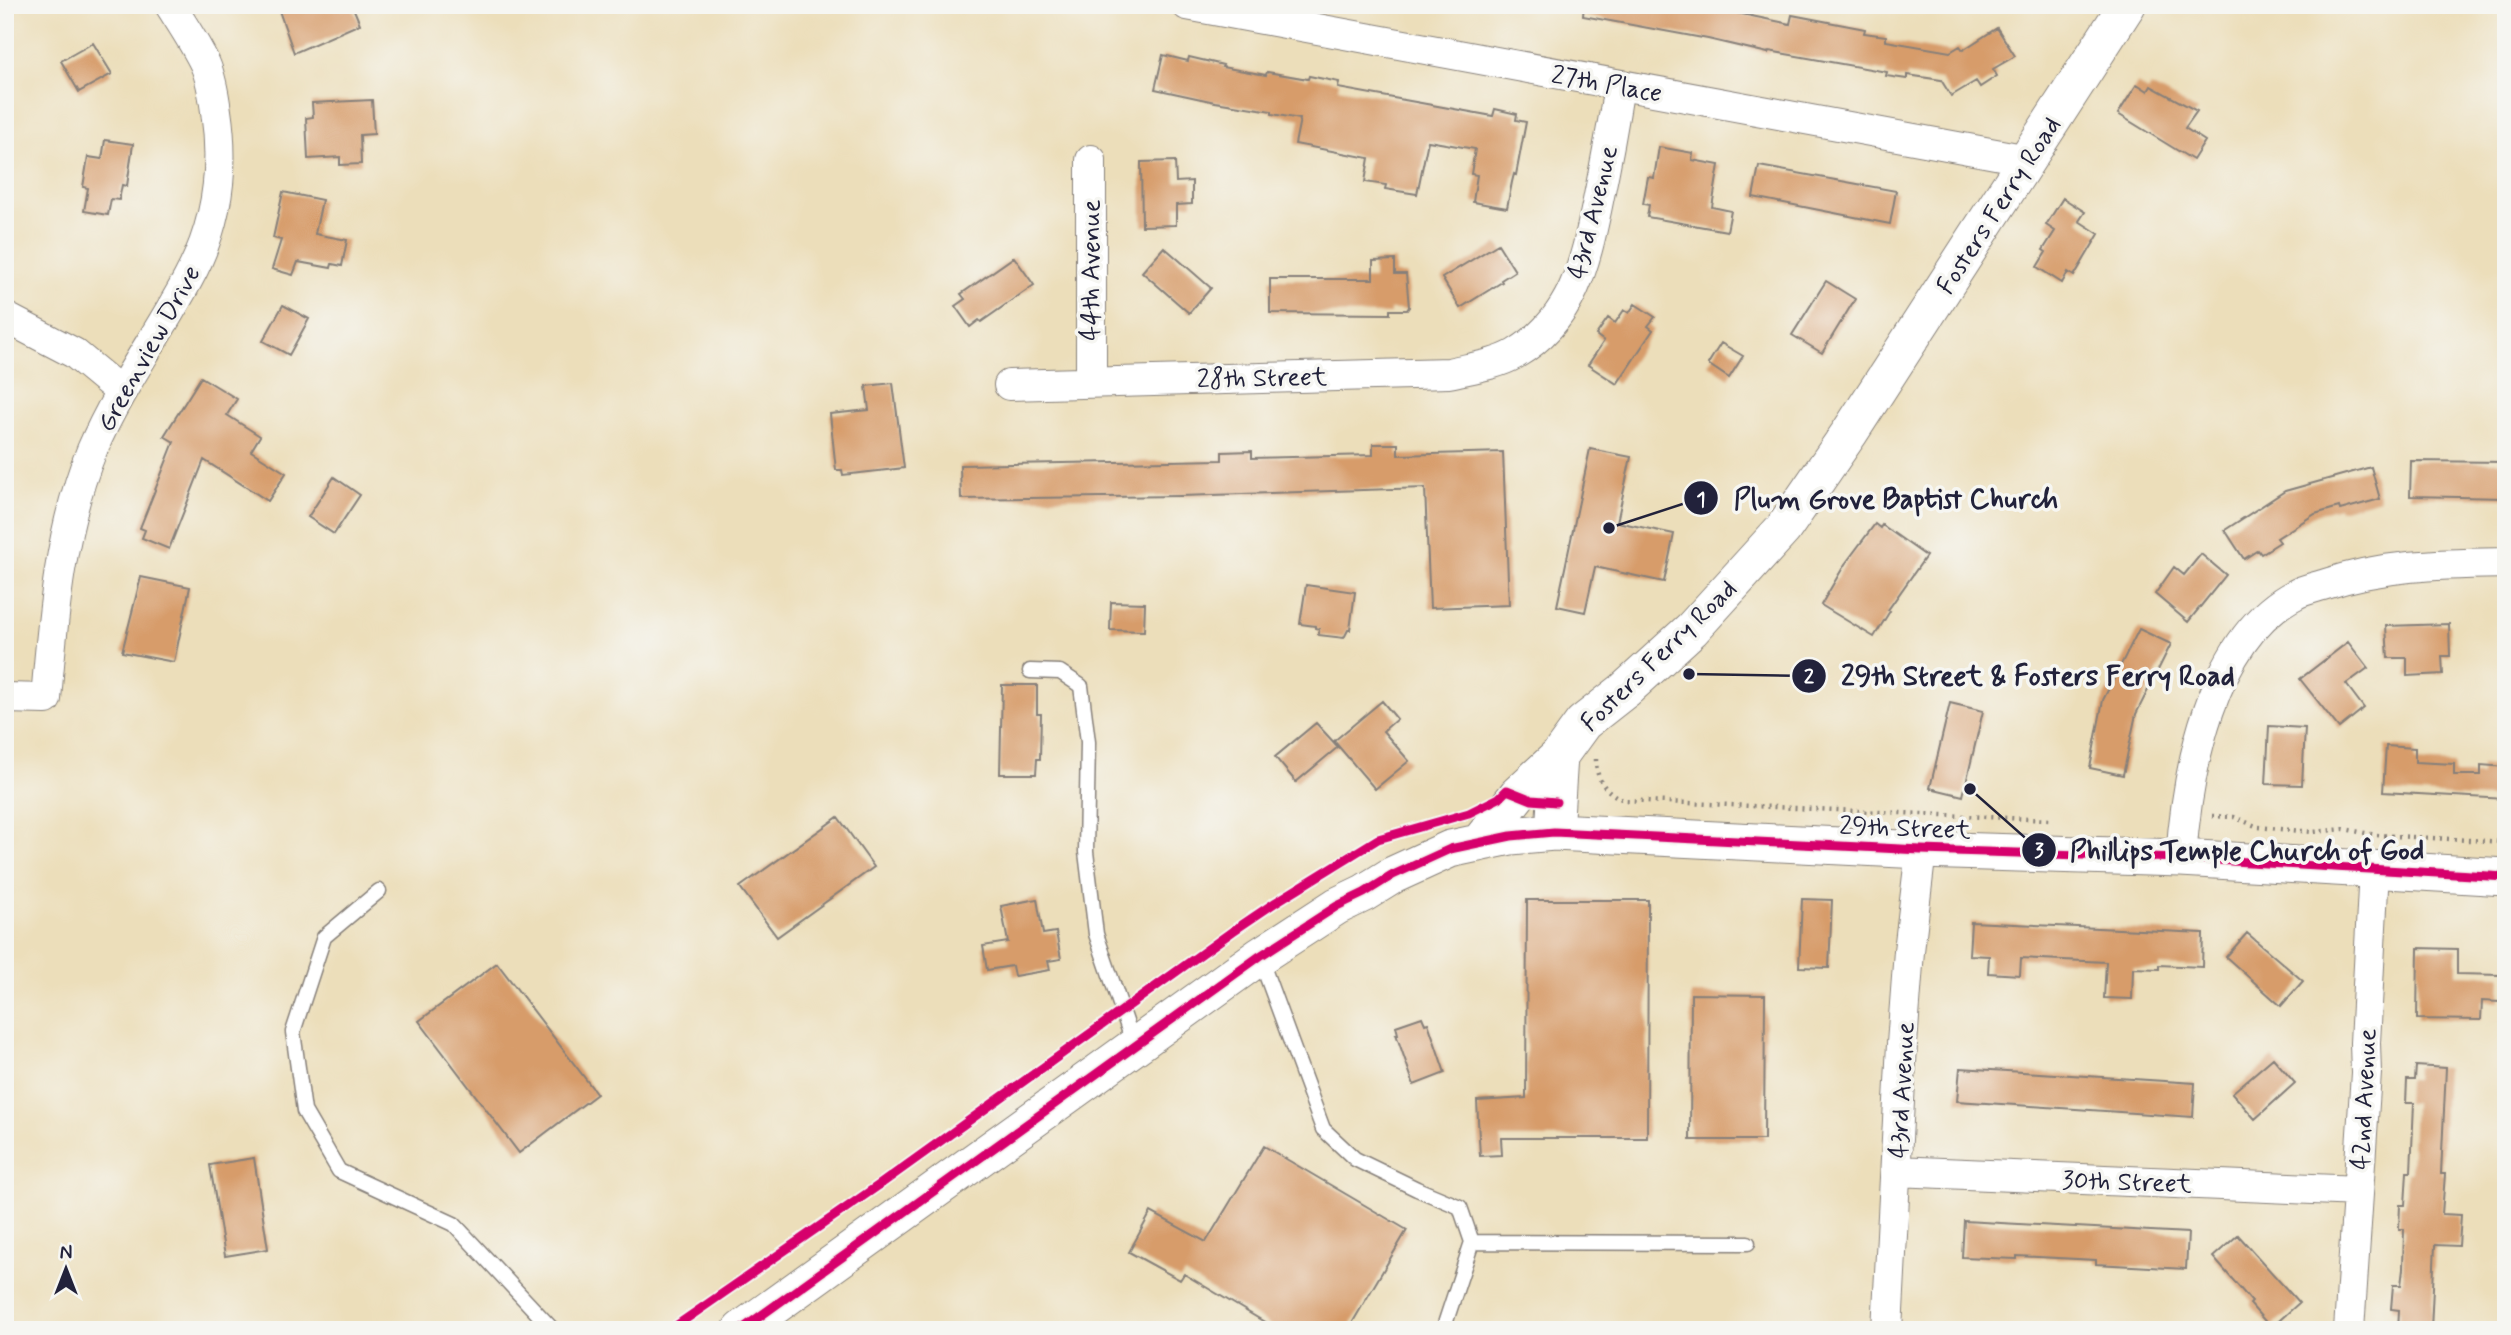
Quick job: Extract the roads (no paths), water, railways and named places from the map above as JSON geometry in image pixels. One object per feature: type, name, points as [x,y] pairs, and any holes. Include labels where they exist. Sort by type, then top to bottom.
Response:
[{"type":"street","name":"Greenview Drive","points":[[5,698],[46,699],[54,598],[75,506],[93,449],[120,391],[188,279],[212,222],[219,191],[219,128],[206,67],[170,5]]},
{"type":"street","name":"27th Place","points":[[1187,5],[2028,160]]},
{"type":"street","name":"Fosters Ferry Road","points":[[1554,832],[1559,756],[1583,723],[1625,690],[1692,629],[1783,529],[1850,432],[2127,5]]},
{"type":"street","name":"43rd Avenue","points":[[1512,356],[1540,338],[1561,312],[1577,283],[1587,254],[1619,86]]},
{"type":"street","name":"44th Avenue","points":[[1091,160],[1091,381]]},
{"type":"street","points":[[5,317],[74,353],[120,391]]},
{"type":"street","name":"28th Street","points":[[1009,385],[1449,373],[1512,356]]},
{"type":"street","points":[[2181,858],[2184,813],[2196,747],[2205,719],[2231,662],[2249,635],[2270,612],[2296,594],[2354,574],[2417,564],[2506,563]]},
{"type":"street","points":[[1479,843],[1518,794],[1559,756]]},
{"type":"street","points":[[741,1330],[1260,956],[1336,906],[1393,875],[1450,849],[1511,836],[1554,832]]},
{"type":"street","name":"29th Street","points":[[1554,832],[1921,850],[2181,858],[2506,877]]},
{"type":"street","name":"43rd Avenue","points":[[1887,1330],[1908,964],[1921,850]]},
{"type":"street","name":"42nd Avenue","points":[[2349,1330],[2374,869]]},
{"type":"street","name":"30th Street","points":[[1896,1171],[2358,1191]]},
{"type":"lane","points":[[1030,671],[1060,672],[1081,686],[1088,741],[1086,852],[1096,934],[1135,1046]]},
{"type":"lane","points":[[379,891],[324,937],[293,1032],[304,1111],[339,1171],[454,1224],[553,1330]]},
{"type":"lane","points":[[1260,956],[1323,1129],[1355,1159],[1460,1207],[1472,1242],[1443,1330]]},
{"type":"lane","points":[[1472,1242],[1748,1243]]},
{"type":"place","name":"Plum Grove Baptist Church","points":[[1609,528]]},
{"type":"place","name":"29th Street & Fosters Ferry Road","points":[[1689,674]]},
{"type":"place","name":"Phillips Temple Church of God","points":[[1970,789]]}]
